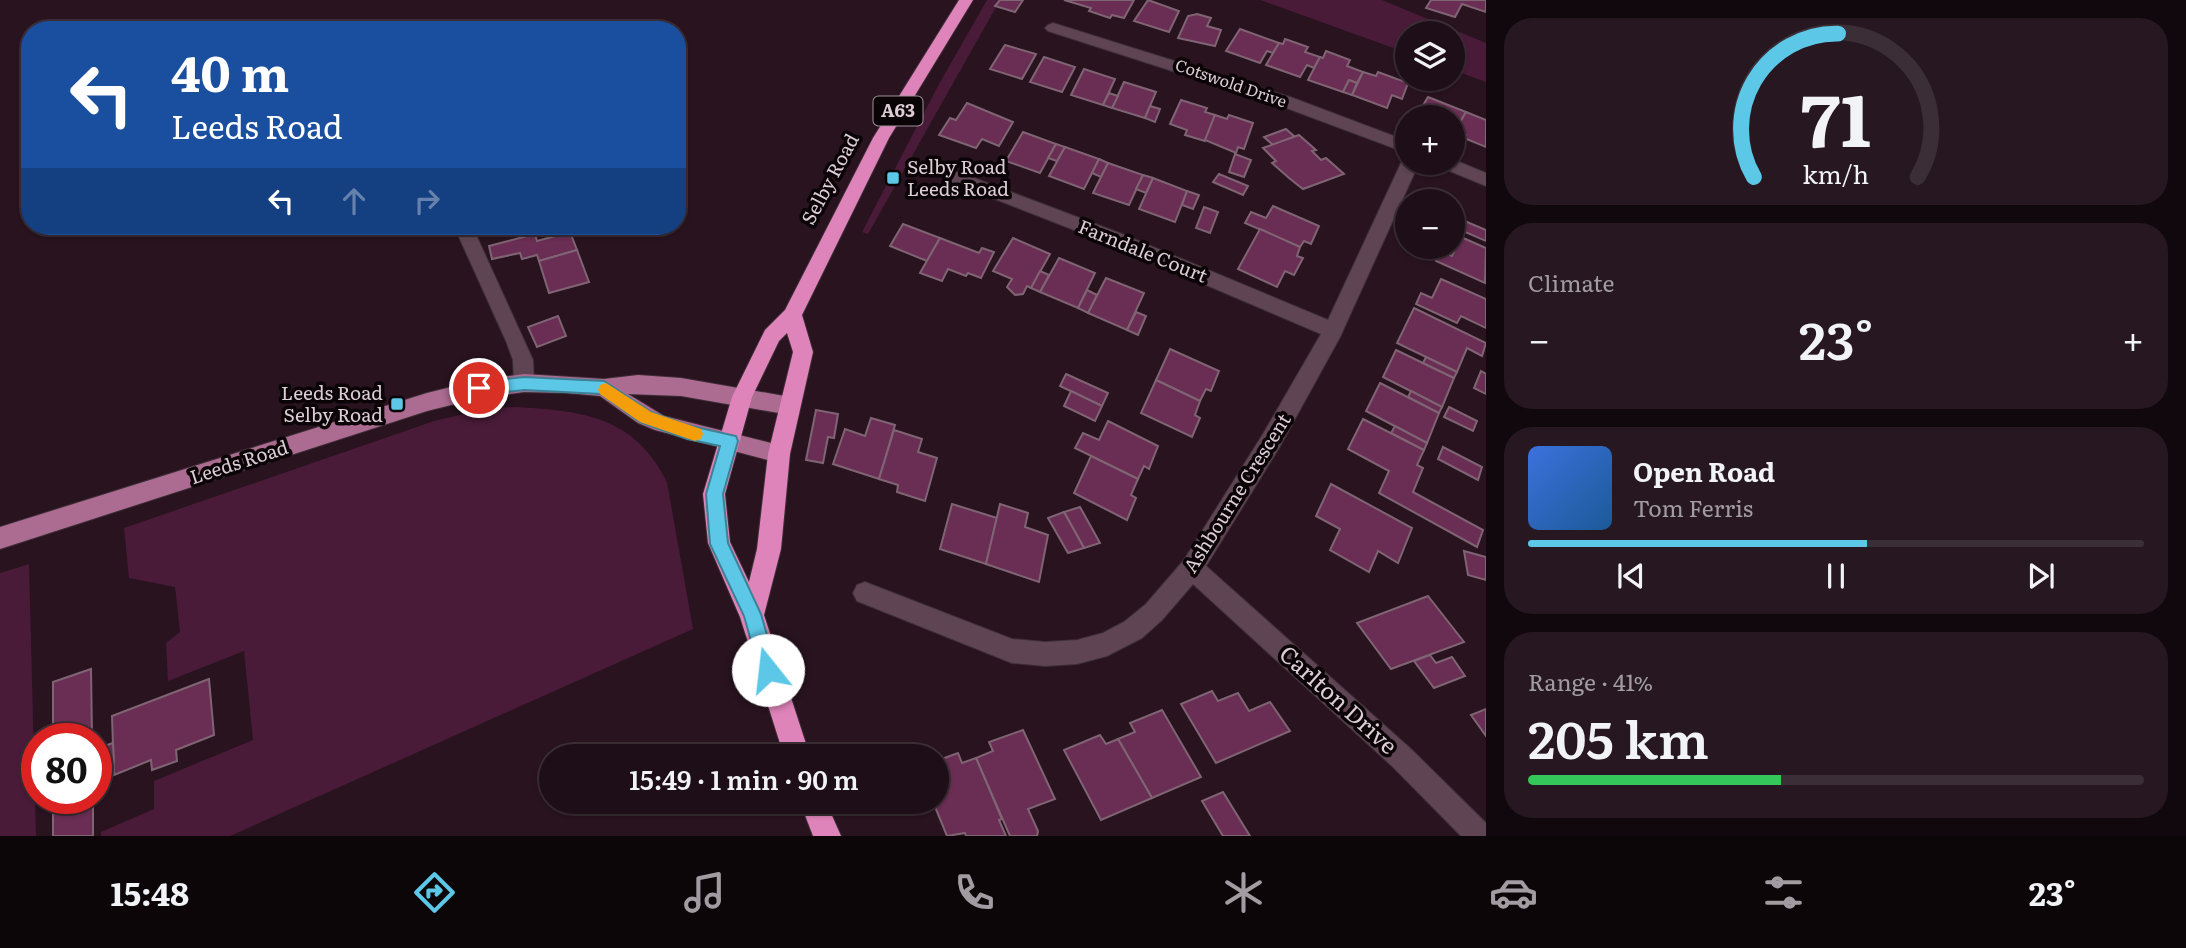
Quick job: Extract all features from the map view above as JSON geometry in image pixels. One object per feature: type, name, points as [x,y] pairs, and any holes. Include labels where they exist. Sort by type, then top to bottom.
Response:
[{"type":"highway","name":"Selby Road","points":[[793,744],[752,614],[719,544],[714,494],[743,397],[772,336],[792,315],[881,138],[967,0]]},
{"type":"highway","points":[[752,614],[769,549],[779,454],[803,352],[792,315]]},
{"type":"highway","points":[[818,814],[827,836]]},
{"type":"main road","name":"Leeds Road","points":[[0,538],[427,402],[479,388],[524,383],[604,388],[638,384],[670,386],[790,406]]},
{"type":"main road","points":[[604,388],[645,417],[687,432],[779,454]]},
{"type":"street","name":"Cotswold Drive","points":[[1053,27],[1287,102],[1395,142]]},
{"type":"street","points":[[1465,171],[1486,180]]},
{"type":"street","name":"Ashbourne Crescent","points":[[865,593],[1012,651],[1045,654],[1077,652],[1107,644],[1133,630],[1154,612],[1192,568],[1271,441],[1333,331],[1404,175]]},
{"type":"street","name":"Farndale Court","points":[[952,176],[1116,239],[1333,331]]},
{"type":"street","points":[[467,235],[516,341],[523,360],[524,383]]},
{"type":"street","name":"Carlton Drive","points":[[1192,568],[1402,758],[1480,836]]},
{"type":"shaded area","points":[[987,0],[1000,0],[868,234],[862,232],[939,84]]},
{"type":"shaded area","points":[[1260,0],[1382,0],[1433,21],[1395,21],[1395,49]]},
{"type":"shaded area","points":[[1465,34],[1486,43],[1486,82],[1465,74]]},
{"type":"shaded area","points":[[490,408],[564,411],[605,422],[639,443],[654,460],[667,482],[693,629],[230,836],[101,836],[101,832],[154,809],[154,781],[253,740],[244,651],[168,681],[166,643],[180,632],[175,587],[129,578],[124,528],[434,421]]},
{"type":"shaded area","points":[[29,564],[33,723],[21,723],[21,814],[35,814],[36,836],[0,836],[0,573]]},
{"type":"building","points":[[1000,0],[1023,0],[1015,12],[995,6]]},
{"type":"building","points":[[1064,0],[1134,0],[1124,18],[1112,15],[1110,18],[1089,11],[1091,8]]},
{"type":"building","points":[[1148,0],[1179,11],[1169,32],[1134,21]]},
{"type":"building","points":[[1431,0],[1486,0],[1486,12],[1462,4],[1455,17],[1426,8]]},
{"type":"building","points":[[1197,14],[1211,18],[1207,26],[1221,30],[1215,46],[1178,38],[1188,16]]},
{"type":"building","points":[[1240,29],[1279,43],[1273,53],[1267,51],[1260,63],[1226,51]]},
{"type":"building","points":[[1285,39],[1308,47],[1305,52],[1320,57],[1314,68],[1307,65],[1300,77],[1266,65],[1279,43],[1283,44]]},
{"type":"building","points":[[1005,45],[1036,54],[1022,79],[990,69]]},
{"type":"building","points":[[1326,51],[1350,60],[1347,66],[1363,72],[1357,83],[1349,80],[1343,92],[1308,80]]},
{"type":"building","points":[[1044,57],[1075,67],[1062,92],[1030,82]]},
{"type":"building","points":[[1084,69],[1115,79],[1103,105],[1071,95]]},
{"type":"building","points":[[1363,72],[1376,76],[1378,72],[1395,78],[1395,91],[1405,91],[1402,99],[1392,95],[1387,108],[1352,95]]},
{"type":"building","points":[[1349,80],[1357,83],[1352,95],[1343,92]]},
{"type":"building","points":[[1124,82],[1156,92],[1145,118],[1112,108]]},
{"type":"building","points":[[1109,93],[1118,96],[1112,108],[1103,105]]},
{"type":"building","points":[[1428,97],[1448,105],[1423,105]]},
{"type":"building","points":[[1181,100],[1207,108],[1205,112],[1215,115],[1205,141],[1185,135],[1187,130],[1170,124]]},
{"type":"building","points":[[967,103],[1013,122],[999,146],[982,139],[976,148],[939,135],[950,118],[956,120]]},
{"type":"building","points":[[1150,106],[1160,109],[1155,122],[1145,118]]},
{"type":"building","points":[[1465,114],[1486,120],[1486,147],[1465,138]]},
{"type":"building","points":[[1215,115],[1227,119],[1229,115],[1253,123],[1244,149],[1238,147],[1236,153],[1205,140]]},
{"type":"building","points":[[1286,129],[1295,137],[1273,145],[1264,137]]},
{"type":"building","points":[[1023,132],[1056,144],[1040,173],[1006,161]]},
{"type":"building","points":[[1299,135],[1316,150],[1312,151],[1321,160],[1326,158],[1344,174],[1303,189],[1289,178],[1272,163],[1276,161],[1263,148]]},
{"type":"building","points":[[1056,144],[1065,147],[1057,161],[1048,158]]},
{"type":"building","points":[[1065,147],[1099,159],[1084,189],[1049,176]]},
{"type":"building","points":[[1235,154],[1251,160],[1244,177],[1229,172]]},
{"type":"building","points":[[1099,159],[1108,163],[1101,177],[1092,173]]},
{"type":"building","points":[[1108,163],[1143,175],[1129,205],[1093,193]]},
{"type":"building","points":[[1219,174],[1248,186],[1243,195],[1213,182]]},
{"type":"building","points":[[1143,175],[1153,178],[1146,193],[1136,189]]},
{"type":"building","points":[[1153,178],[1187,191],[1175,222],[1139,209]]},
{"type":"building","points":[[1187,191],[1199,195],[1193,209],[1182,205]]},
{"type":"building","points":[[1273,206],[1319,226],[1311,244],[1304,241],[1300,247],[1245,223],[1251,212],[1266,218]]},
{"type":"building","points":[[1204,207],[1218,212],[1210,233],[1196,228]]},
{"type":"building","points":[[1465,221],[1486,230],[1486,241],[1465,232]]},
{"type":"building","points":[[903,224],[940,238],[927,261],[890,246]]},
{"type":"building","points":[[1260,229],[1300,247],[1297,256],[1303,258],[1294,275],[1285,271],[1277,287],[1238,269]]},
{"type":"building","points":[[531,235],[535,235],[537,241],[559,235],[571,235],[577,250],[539,261],[537,255],[522,259],[520,253],[492,259],[489,246]]},
{"type":"building","points":[[940,238],[979,253],[982,248],[994,252],[981,278],[948,269],[942,281],[920,273]]},
{"type":"building","points":[[1013,238],[1050,254],[1031,288],[1027,286],[1023,294],[1015,295],[1007,287],[1012,279],[993,271]]},
{"type":"building","points":[[1465,239],[1486,248],[1485,283],[1436,261],[1465,259]]},
{"type":"building","points":[[577,250],[589,282],[549,293],[539,261]]},
{"type":"building","points":[[1059,258],[1095,273],[1078,308],[1040,292]]},
{"type":"building","points":[[1040,271],[1049,275],[1040,292],[1031,288]]},
{"type":"building","points":[[1106,278],[1144,293],[1127,330],[1088,313]]},
{"type":"building","points":[[1441,279],[1486,299],[1486,328],[1461,316],[1457,323],[1416,304],[1421,293],[1432,298]]},
{"type":"building","points":[[1087,290],[1097,295],[1088,313],[1078,308]]},
{"type":"building","points":[[1414,308],[1486,343],[1482,356],[1467,348],[1457,372],[1397,343]]},
{"type":"building","points":[[1136,312],[1146,316],[1138,335],[1127,330]]},
{"type":"building","points":[[558,316],[566,336],[537,347],[528,327]]},
{"type":"building","points":[[1170,349],[1219,371],[1211,391],[1206,389],[1200,401],[1156,380]]},
{"type":"building","points":[[1396,350],[1454,378],[1442,407],[1383,377]]},
{"type":"building","points":[[1426,357],[1457,372],[1454,378],[1423,363]]},
{"type":"building","points":[[1481,371],[1486,374],[1486,394],[1474,388]]},
{"type":"building","points":[[1066,374],[1108,393],[1102,406],[1060,386]]},
{"type":"building","points":[[1156,380],[1200,401],[1195,415],[1200,418],[1192,437],[1141,413]]},
{"type":"building","points":[[1380,383],[1439,413],[1427,443],[1366,411]]},
{"type":"building","points":[[1071,391],[1102,406],[1095,421],[1064,406]]},
{"type":"building","points":[[1411,391],[1442,407],[1439,413],[1408,397]]},
{"type":"building","points":[[1449,407],[1477,421],[1473,431],[1444,417]]},
{"type":"building","points":[[816,410],[838,414],[834,438],[828,437],[823,463],[806,460]]},
{"type":"building","points":[[871,418],[895,425],[879,479],[833,464],[845,429],[865,436]]},
{"type":"building","points":[[1363,419],[1424,450],[1417,465],[1423,468],[1413,492],[1483,530],[1477,547],[1379,493],[1389,471],[1348,449]]},
{"type":"building","points":[[1108,421],[1158,446],[1149,469],[1144,466],[1138,479],[1075,448],[1083,433],[1099,440]]},
{"type":"building","points":[[1395,426],[1427,443],[1424,450],[1391,433]]},
{"type":"building","points":[[894,430],[922,439],[918,452],[937,458],[925,501],[897,492],[898,485],[879,479]]},
{"type":"building","points":[[1443,447],[1482,467],[1478,480],[1438,459]]},
{"type":"building","points":[[1091,456],[1138,479],[1131,495],[1136,498],[1127,520],[1074,493]]},
{"type":"building","points":[[1331,484],[1412,528],[1398,563],[1378,551],[1369,572],[1330,550],[1340,529],[1316,516]]},
{"type":"building","points":[[952,504],[997,518],[986,564],[940,549]]},
{"type":"building","points":[[1000,504],[1028,513],[1025,527],[1048,535],[1039,582],[986,564]]},
{"type":"building","points":[[1080,507],[1100,543],[1084,548],[1064,512]]},
{"type":"building","points":[[1064,512],[1084,548],[1068,553],[1048,518]]},
{"type":"building","points":[[1464,551],[1486,557],[1486,580],[1468,575]]},
{"type":"building","points":[[1428,596],[1464,642],[1391,669],[1357,623]]},
{"type":"building","points":[[1430,655],[1436,663],[1452,657],[1465,676],[1434,688],[1414,661]]},
{"type":"building","points":[[91,669],[92,723],[53,723],[53,682]]},
{"type":"building","points":[[209,679],[214,735],[176,750],[177,761],[152,770],[151,760],[114,775],[112,716]]},
{"type":"building","points":[[1212,691],[1218,701],[1238,693],[1249,711],[1270,702],[1290,731],[1216,763],[1181,704]]},
{"type":"building","points":[[1486,709],[1486,736],[1471,715]]},
{"type":"building","points":[[1162,710],[1201,777],[1152,798],[1118,739],[1135,732],[1130,723]]},
{"type":"building","points":[[1023,730],[1055,799],[1028,809],[1038,831],[1037,836],[1010,836],[976,758],[993,751],[989,742]]},
{"type":"building","points":[[1100,735],[1106,744],[1118,739],[1152,798],[1101,820],[1064,750]]},
{"type":"building","points":[[958,753],[962,763],[976,758],[1002,819],[999,820],[1006,836],[966,836],[965,833],[947,836],[938,814],[949,814],[949,756]]},
{"type":"building","points":[[1223,792],[1250,836],[1223,836],[1202,801]]},
{"type":"building","points":[[53,814],[93,814],[93,836],[53,836]]},
{"type":"slow traffic","points":[[606,390],[645,417],[695,434]]},
{"type":"place","name":"Selby Road Leeds Road","points":[[893,178]]},
{"type":"place","name":"Leeds Road Selby Road","points":[[397,404]]},
{"type":"route","points":[[479,388],[524,383],[604,388],[645,417],[687,432],[730,441],[714,494],[719,544],[752,614],[768,670]]}]
